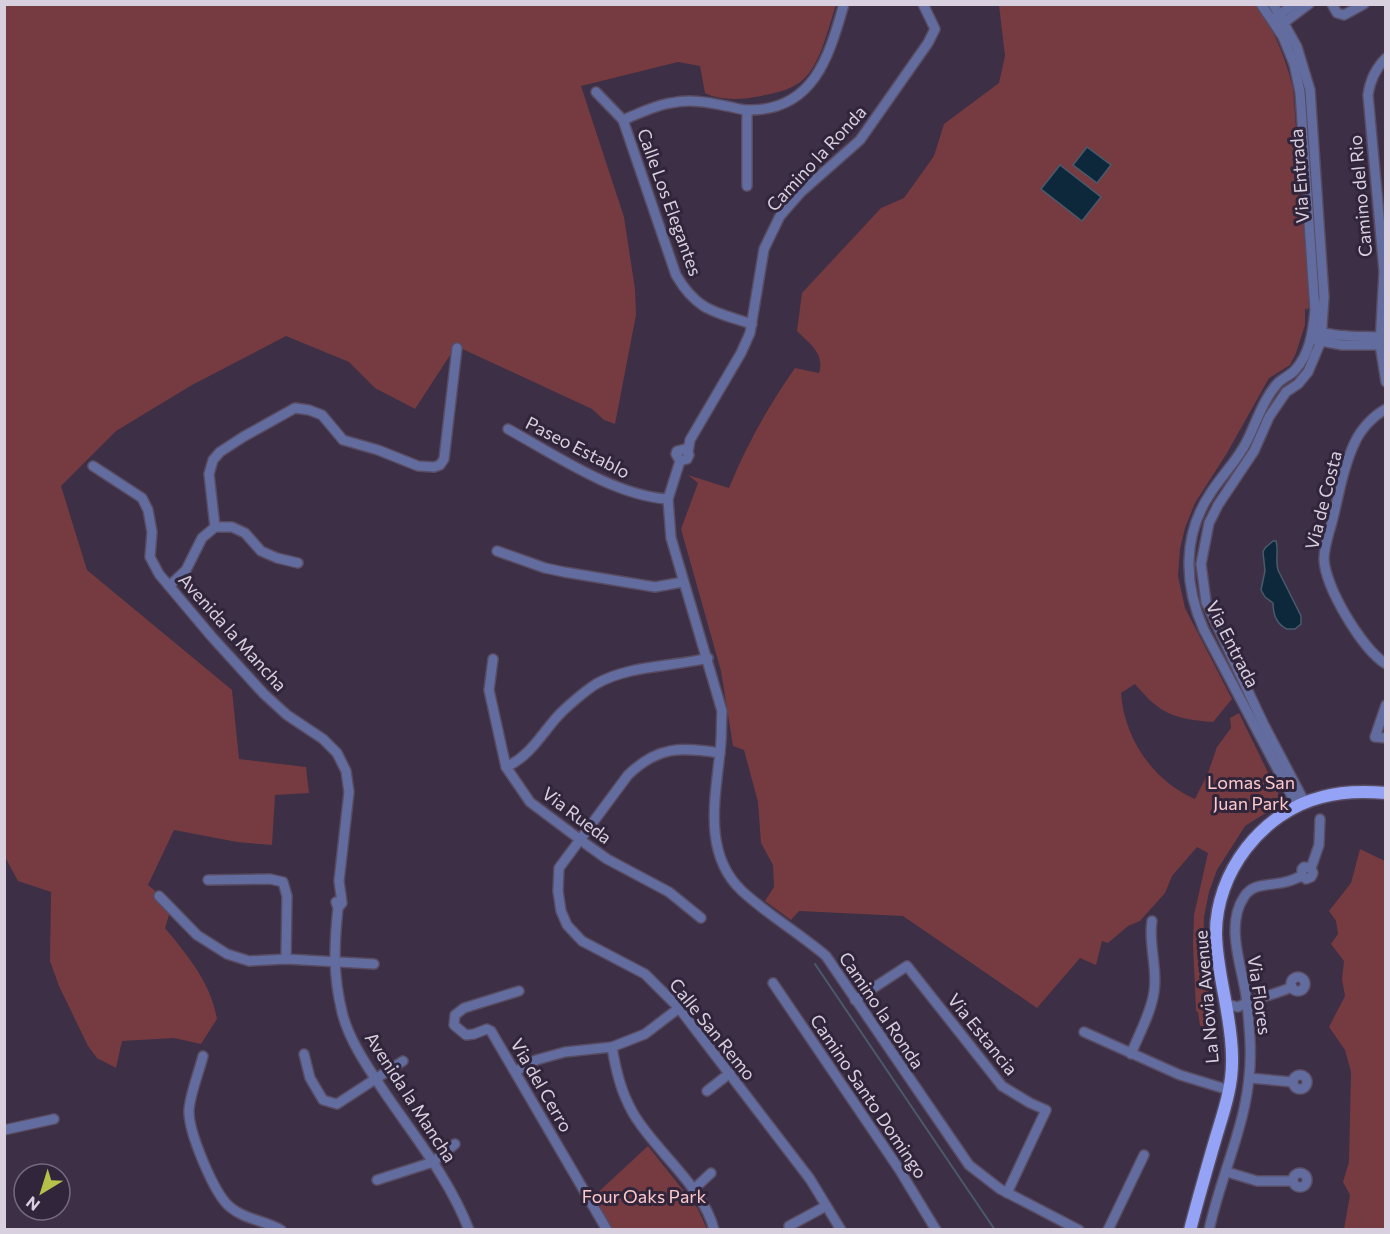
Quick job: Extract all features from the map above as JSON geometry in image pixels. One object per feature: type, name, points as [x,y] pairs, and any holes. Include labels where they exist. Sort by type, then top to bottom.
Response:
[{"type":"main road","name":"La Novia Avenue","points":[[1190,1230],[1229,1090],[1232,1058],[1216,933],[1219,906],[1227,881],[1252,841],[1267,826],[1301,804],[1344,792],[1386,793]]},
{"type":"street","points":[[596,92],[623,120],[669,103],[693,101],[747,110],[787,102],[806,88],[821,70],[831,50],[844,4]]},
{"type":"street","name":"Camino la Ronda","points":[[923,4],[934,29],[928,43],[860,140],[801,193],[780,216],[764,249],[752,324],[741,353],[684,450],[687,459],[680,461],[668,499],[671,538],[722,711],[713,826],[719,854],[728,874],[755,903],[826,956],[969,1166],[1007,1193],[1079,1230]]},
{"type":"street","name":"Via Entrada","points":[[1247,700],[1206,602],[1201,564],[1209,523],[1218,505],[1254,451],[1269,417],[1286,392],[1298,384],[1308,372],[1324,297],[1310,90],[1297,46],[1261,4]]},
{"type":"street","name":"Via Entrada","points":[[1273,4],[1278,22]]},
{"type":"street","points":[[1278,22],[1294,4]]},
{"type":"street","points":[[1278,22],[1309,4]]},
{"type":"street","points":[[1332,4],[1340,15],[1364,4]]},
{"type":"street","name":"Camino del Rio","points":[[1386,58],[1378,65],[1371,78],[1368,95],[1384,271],[1380,341],[1386,382]]},
{"type":"street","points":[[747,110],[747,186]]},
{"type":"street","name":"Calle Los Elegantes","points":[[623,120],[676,274],[683,286],[701,305],[713,312],[752,324]]},
{"type":"street","points":[[1317,335],[1342,345],[1380,341]]},
{"type":"street","name":"Via Entrada","points":[[1301,804],[1247,700],[1196,612],[1188,565],[1199,513],[1209,495],[1247,441],[1251,429],[1277,384],[1298,366],[1317,335]]},
{"type":"street","points":[[215,528],[209,474],[213,460],[220,452],[243,437],[295,408],[322,415],[343,440],[378,450],[418,466],[440,465],[444,459],[457,348]]},
{"type":"street","points":[[1290,375],[1298,384]]},
{"type":"street","name":"Via de Costa","points":[[1386,409],[1374,416],[1355,441],[1324,558],[1331,587],[1363,644],[1386,664]]},
{"type":"street","name":"Paseo Establo","points":[[508,429],[606,482],[637,495],[668,499]]},
{"type":"street","points":[[1251,429],[1262,434]]},
{"type":"street","name":"Avenida la Mancha","points":[[93,466],[141,498],[148,510],[152,532],[150,557],[159,574],[264,694],[287,715],[323,739],[337,753],[346,771],[349,792],[343,827],[340,892],[336,900],[338,908],[333,961],[342,1014],[376,1079],[433,1162],[460,1208],[469,1230]]},
{"type":"street","points":[[169,586],[186,570],[202,538],[215,528],[232,527],[245,533],[261,551],[298,563]]},
{"type":"street","points":[[497,551],[545,568],[564,572],[655,587],[683,582]]},
{"type":"street","points":[[506,767],[515,764],[529,752],[559,714],[596,684],[623,674],[708,658]]},
{"type":"street","name":"Via Rueda","points":[[494,659],[489,690],[506,767],[530,802],[607,859],[669,892],[701,918]]},
{"type":"street","points":[[1385,708],[1375,737],[1386,738]]},
{"type":"street","name":"Calle San Remo","points":[[720,753],[665,751],[647,759],[628,776],[559,868],[558,891],[561,911],[567,925],[582,941],[645,974],[679,1008],[810,1179],[841,1230]]},
{"type":"street","name":"Via Flores","points":[[1209,1230],[1244,1112],[1249,1078],[1250,1042],[1246,1002],[1235,941],[1236,915],[1244,895],[1260,884],[1286,882],[1302,876],[1304,867],[1311,868],[1319,845],[1320,819]]},
{"type":"street","points":[[208,880],[270,879],[283,882],[287,896],[286,959]]},
{"type":"street","points":[[159,896],[197,935],[228,954],[249,960],[286,959],[374,964]]},
{"type":"street","points":[[1131,1054],[1155,990],[1150,933],[1152,921]]},
{"type":"street","name":"Via Estancia","points":[[855,1000],[907,966],[1002,1086],[1046,1110],[1007,1193]]},
{"type":"street","name":"Camino Santo Domingo","points":[[772,983],[899,1169],[936,1230]]},
{"type":"street","points":[[1225,1004],[1237,999],[1246,1002],[1292,987]]},
{"type":"street","name":"Via del Cerro","points":[[519,991],[464,1008],[455,1015],[454,1025],[466,1035],[487,1029],[491,1031],[607,1230]]},
{"type":"street","points":[[516,1071],[536,1060],[565,1052],[612,1047],[645,1034],[679,1008]]},
{"type":"street","points":[[1084,1032],[1194,1080],[1229,1090]]},
{"type":"street","points":[[612,1047],[617,1078],[634,1114],[693,1190],[711,1218],[714,1230]]},
{"type":"street","points":[[304,1054],[310,1078],[323,1100],[337,1104],[403,1061]]},
{"type":"street","points":[[203,1056],[189,1110],[191,1126],[218,1194],[231,1208],[248,1218],[272,1224],[281,1230]]},
{"type":"street","points":[[707,1091],[730,1073]]},
{"type":"street","points":[[1249,1078],[1293,1082]]},
{"type":"street","points":[[4,1130],[54,1119]]},
{"type":"street","points":[[377,1180],[433,1162],[455,1144]]},
{"type":"street","points":[[1108,1230],[1144,1155]]},
{"type":"street","points":[[1227,1172],[1257,1181],[1293,1180]]},
{"type":"street","points":[[693,1190],[711,1173]]},
{"type":"street","points":[[789,1226],[826,1206]]},
{"type":"green space","points":[[4,5],[836,5],[813,68],[799,83],[783,91],[743,99],[716,97],[705,93],[700,66],[678,62],[581,86],[624,217],[635,289],[636,315],[615,424],[604,420],[592,409],[456,346],[415,409],[375,388],[349,362],[286,336],[192,385],[116,431],[61,486],[87,570],[232,690],[239,759],[306,767],[309,793],[275,795],[272,845],[237,842],[174,830],[148,885],[172,905],[165,928],[204,982],[217,1019],[201,1044],[174,1038],[122,1041],[116,1068],[97,1058],[88,1046],[59,986],[50,961],[51,892],[18,881],[5,857]]},
{"type":"green space","name":"Lomas San Juan Park","points":[[999,5],[1258,5],[1279,45],[1293,88],[1308,286],[1309,307],[1307,310],[1305,308],[1305,325],[1290,365],[1269,378],[1227,453],[1195,503],[1180,549],[1178,576],[1185,608],[1232,699],[1213,722],[1178,717],[1169,713],[1152,702],[1135,684],[1121,693],[1128,726],[1143,756],[1166,781],[1180,791],[1195,799],[1208,773],[1217,747],[1231,728],[1230,718],[1239,713],[1278,793],[1280,804],[1245,826],[1217,870],[1209,892],[1204,917],[1203,957],[1215,1027],[1200,1026],[1196,1011],[1194,915],[1208,853],[1197,847],[1172,876],[1165,893],[1140,921],[1128,926],[1108,943],[1102,941],[1096,965],[1080,958],[1037,1008],[903,916],[799,911],[791,920],[765,901],[774,887],[773,865],[761,843],[758,802],[744,750],[733,746],[721,671],[681,529],[698,483],[688,475],[729,488],[759,426],[795,368],[819,373],[818,355],[797,331],[802,293],[881,208],[904,198],[934,156],[944,124],[999,83],[1005,56]]},
{"type":"green space","points":[[1360,849],[1385,861],[1385,1229],[1344,1229],[1350,1195],[1343,1182],[1349,1162],[1351,1072],[1345,1050],[1329,1027],[1345,996],[1342,979],[1344,961],[1331,944],[1338,934],[1336,921],[1329,911],[1351,883]]},
{"type":"green space","name":"Four Oaks Park","points":[[648,1146],[698,1209],[707,1229],[612,1229],[593,1197]]},
{"type":"water","points":[[1087,147],[1111,165],[1097,183],[1073,165]]},
{"type":"water","points":[[1060,165],[1101,197],[1082,221],[1041,189]]},
{"type":"water","points":[[1273,541],[1276,541],[1277,545],[1278,570],[1301,616],[1301,624],[1295,629],[1287,629],[1280,624],[1275,615],[1273,603],[1265,597],[1261,590],[1265,571],[1263,552]]},
{"type":"waterway","points":[[815,964],[995,1230]]}]
